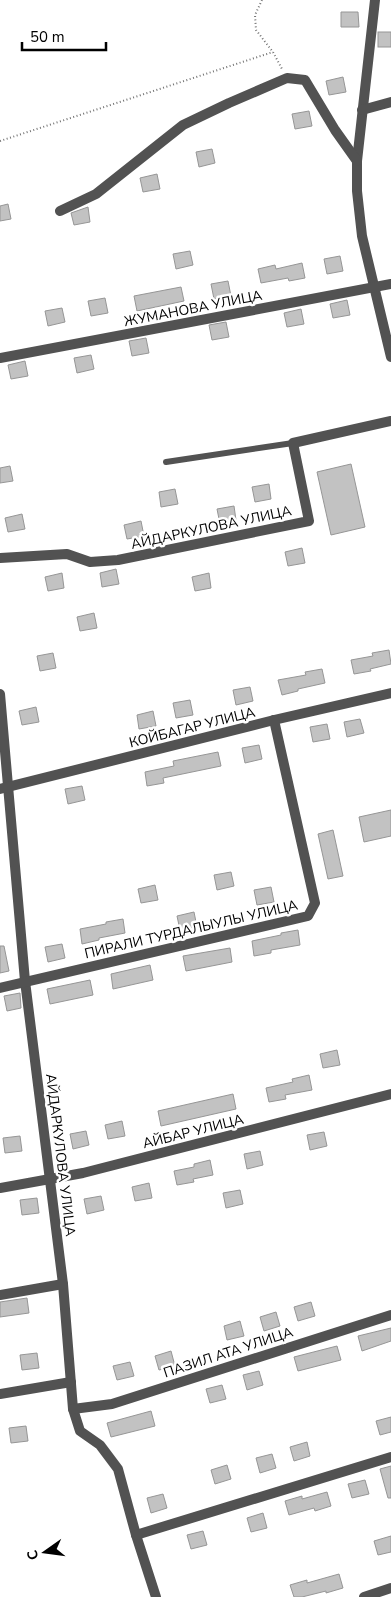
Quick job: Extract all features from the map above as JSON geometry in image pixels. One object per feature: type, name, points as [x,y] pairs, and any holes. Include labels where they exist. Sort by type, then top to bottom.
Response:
[{"type":"street","points":[[375,0],[357,161],[357,191],[362,236],[391,357]]},
{"type":"street","points":[[60,210],[96,194],[183,125],[287,78],[305,80],[335,130],[357,161]]},
{"type":"street","points":[[362,110],[391,102]]},
{"type":"street","name":"ЖУМАНОВА УЛИЦА","points":[[0,358],[391,284]]},
{"type":"street","points":[[293,443],[391,421]]},
{"type":"street","name":"АЙДАРКУЛОВА УЛИЦА","points":[[0,558],[67,554],[90,562],[118,560],[309,520],[293,443]]},
{"type":"street","name":"КОЙБАГАР УЛИЦА","points":[[4,788],[274,720],[391,693]]},
{"type":"street","name":"АЙДАРКУЛОВА УЛИЦА","points":[[0,694],[4,788],[63,1284],[73,1409],[80,1431],[100,1445],[118,1469],[136,1535],[156,1597]]},
{"type":"street","name":"ПИРАЛИ ТУРДАЛЫУЛЫ УЛИЦА","points":[[0,988],[308,916],[315,903],[274,720]]},
{"type":"street","name":"АЙБАР УЛИЦА","points":[[0,1188],[93,1170],[391,1094]]},
{"type":"street","points":[[0,1295],[63,1284]]},
{"type":"street","name":"ПАЗИЛ АТА УЛИЦА","points":[[73,1409],[112,1404],[391,1315]]},
{"type":"street","points":[[0,1394],[70,1382]]},
{"type":"street","points":[[136,1535],[391,1457]]},
{"type":"street","points":[[364,1597],[391,1588]]},
{"type":"lane","points":[[166,462],[293,443]]},
{"type":"path","points":[[262,0],[255,15],[256,30],[273,52],[287,78]]},
{"type":"path","points":[[0,141],[273,52]]},
{"type":"building","points":[[341,12],[358,12],[359,27],[341,27]]},
{"type":"building","points":[[378,32],[391,32],[391,47],[378,47]]},
{"type":"building","points":[[343,77],[346,92],[329,95],[326,81]]},
{"type":"building","points":[[309,111],[312,126],[295,129],[292,114]]},
{"type":"building","points":[[212,149],[215,163],[199,167],[196,152]]},
{"type":"building","points":[[157,174],[160,189],[143,192],[140,178]]},
{"type":"building","points":[[8,204],[11,219],[0,221],[0,206]]},
{"type":"building","points":[[88,207],[90,222],[74,225],[71,213]]},
{"type":"building","points":[[190,251],[193,265],[176,269],[173,254]]},
{"type":"building","points":[[340,256],[343,271],[327,274],[324,259]]},
{"type":"building","points":[[302,263],[305,278],[289,281],[288,278],[261,283],[258,269],[275,265],[276,269]]},
{"type":"building","points":[[228,281],[231,296],[214,299],[211,284]]},
{"type":"building","points":[[181,287],[184,301],[137,311],[134,296]]},
{"type":"building","points":[[105,298],[108,313],[91,316],[88,301]]},
{"type":"building","points":[[347,300],[350,315],[333,318],[330,304]]},
{"type":"building","points":[[62,308],[65,322],[48,326],[45,311]]},
{"type":"building","points":[[301,309],[304,324],[287,327],[284,313]]},
{"type":"building","points":[[226,322],[229,337],[212,340],[209,325]]},
{"type":"building","points":[[146,338],[149,353],[132,356],[129,341]]},
{"type":"building","points":[[91,355],[94,369],[77,373],[74,358]]},
{"type":"building","points":[[25,361],[28,376],[11,379],[8,365]]},
{"type":"building","points":[[351,464],[365,527],[331,535],[317,472]]},
{"type":"building","points":[[10,466],[13,481],[0,483],[0,468]]},
{"type":"building","points":[[269,484],[271,499],[255,502],[252,487]]},
{"type":"building","points":[[175,489],[178,504],[161,507],[159,492]]},
{"type":"building","points":[[234,506],[236,520],[220,524],[217,509]]},
{"type":"building","points":[[22,514],[25,529],[8,532],[5,518]]},
{"type":"building","points":[[141,521],[144,536],[127,539],[124,525]]},
{"type":"building","points":[[302,548],[305,563],[288,566],[285,552]]},
{"type":"building","points":[[116,569],[119,584],[102,587],[100,573]]},
{"type":"building","points":[[62,573],[64,588],[48,591],[45,577]]},
{"type":"building","points":[[209,573],[211,588],[195,591],[192,577]]},
{"type":"building","points":[[94,613],[97,628],[80,631],[77,617]]},
{"type":"building","points":[[389,650],[391,664],[370,669],[371,671],[354,674],[351,660],[373,656],[372,653]]},
{"type":"building","points":[[53,653],[56,668],[40,671],[37,656]]},
{"type":"building","points":[[322,669],[325,683],[282,695],[278,680],[306,675],[305,672]]},
{"type":"building","points":[[250,687],[253,701],[236,705],[233,690]]},
{"type":"building","points":[[190,700],[193,715],[176,718],[173,703]]},
{"type":"building","points":[[36,707],[39,722],[22,725],[19,711]]},
{"type":"building","points":[[153,711],[156,726],[139,729],[137,715]]},
{"type":"building","points":[[360,719],[364,733],[347,737],[344,722]]},
{"type":"building","points":[[327,724],[330,739],[313,742],[310,727]]},
{"type":"building","points":[[259,745],[262,759],[245,763],[242,748]]},
{"type":"building","points":[[218,752],[221,766],[163,778],[164,783],[147,786],[145,772],[174,766],[173,761]]},
{"type":"building","points":[[82,786],[85,800],[68,804],[65,789]]},
{"type":"building","points":[[391,810],[391,836],[364,842],[359,817]]},
{"type":"building","points":[[333,830],[343,876],[328,879],[318,834]]},
{"type":"building","points":[[231,872],[234,886],[217,890],[214,875]]},
{"type":"building","points":[[155,885],[158,900],[141,903],[138,889]]},
{"type":"building","points":[[271,887],[274,902],[257,905],[254,890]]},
{"type":"building","points":[[194,912],[197,927],[180,930],[177,916]]},
{"type":"building","points":[[123,919],[125,933],[99,938],[99,940],[82,944],[80,929]]},
{"type":"building","points":[[298,930],[300,945],[271,950],[271,953],[254,956],[252,941]]},
{"type":"building","points":[[62,944],[65,958],[48,962],[45,947]]},
{"type":"building","points":[[0,946],[4,946],[9,971],[0,973]]},
{"type":"building","points":[[230,948],[232,962],[186,971],[183,956]]},
{"type":"building","points":[[150,965],[153,980],[113,989],[111,974]]},
{"type":"building","points":[[90,980],[93,995],[50,1004],[47,989]]},
{"type":"building","points":[[20,993],[21,1008],[7,1011],[4,996]]},
{"type":"building","points":[[337,1050],[340,1065],[323,1068],[320,1054]]},
{"type":"building","points":[[309,1075],[312,1090],[285,1095],[286,1099],[269,1102],[266,1088],[293,1082],[292,1079]]},
{"type":"building","points":[[233,1094],[236,1109],[161,1126],[158,1111]]},
{"type":"building","points":[[122,1121],[125,1136],[108,1139],[105,1125]]},
{"type":"building","points":[[86,1131],[89,1145],[73,1149],[70,1134]]},
{"type":"building","points":[[324,1132],[327,1146],[310,1150],[307,1135]]},
{"type":"building","points":[[20,1136],[22,1151],[5,1153],[3,1138]]},
{"type":"building","points":[[260,1151],[263,1165],[247,1169],[244,1154]]},
{"type":"building","points":[[210,1160],[213,1175],[193,1179],[194,1182],[177,1185],[174,1171],[194,1167],[194,1164]]},
{"type":"building","points":[[149,1183],[152,1198],[135,1201],[132,1187]]},
{"type":"building","points":[[240,1190],[243,1204],[226,1208],[223,1193]]},
{"type":"building","points":[[101,1196],[104,1210],[87,1214],[84,1199]]},
{"type":"building","points":[[37,1198],[39,1213],[22,1215],[20,1200]]},
{"type":"building","points":[[27,1298],[29,1313],[0,1317],[0,1302]]},
{"type":"building","points":[[311,1302],[315,1316],[298,1321],[294,1307]]},
{"type":"building","points":[[276,1312],[280,1326],[264,1331],[260,1317]]},
{"type":"building","points":[[240,1321],[244,1336],[227,1340],[224,1326]]},
{"type":"building","points":[[391,1328],[391,1341],[362,1351],[358,1336]]},
{"type":"building","points":[[337,1346],[341,1360],[298,1371],[294,1357]]},
{"type":"building","points":[[171,1351],[175,1366],[159,1370],[155,1356]]},
{"type":"building","points":[[37,1353],[39,1368],[22,1370],[20,1355]]},
{"type":"building","points":[[130,1362],[134,1376],[117,1380],[113,1366]]},
{"type":"building","points":[[259,1371],[263,1385],[247,1390],[243,1375]]},
{"type":"building","points":[[222,1385],[226,1399],[210,1403],[206,1389]]},
{"type":"building","points":[[151,1411],[155,1426],[111,1437],[107,1423]]},
{"type":"building","points":[[391,1417],[391,1432],[380,1435],[376,1421]]},
{"type":"building","points":[[26,1426],[28,1441],[11,1443],[9,1428]]},
{"type":"building","points":[[307,1442],[310,1456],[294,1461],[290,1447]]},
{"type":"building","points":[[272,1454],[276,1468],[260,1473],[256,1458]]},
{"type":"building","points":[[227,1465],[231,1479],[215,1484],[211,1470]]},
{"type":"building","points":[[391,1466],[391,1498],[388,1498],[380,1469]]},
{"type":"building","points":[[365,1480],[369,1494],[352,1498],[348,1484]]},
{"type":"building","points":[[327,1492],[331,1506],[315,1511],[314,1508],[289,1515],[285,1501],[302,1496],[302,1499]]},
{"type":"building","points":[[163,1494],[167,1508],[151,1513],[147,1498]]},
{"type":"building","points":[[263,1513],[267,1528],[251,1532],[247,1518]]},
{"type":"building","points":[[203,1531],[207,1545],[191,1549],[187,1535]]},
{"type":"building","points":[[391,1536],[391,1552],[378,1555],[374,1541]]},
{"type":"building","points":[[339,1574],[343,1588],[326,1593],[326,1591],[294,1597],[290,1585],[307,1580],[307,1583]]}]
